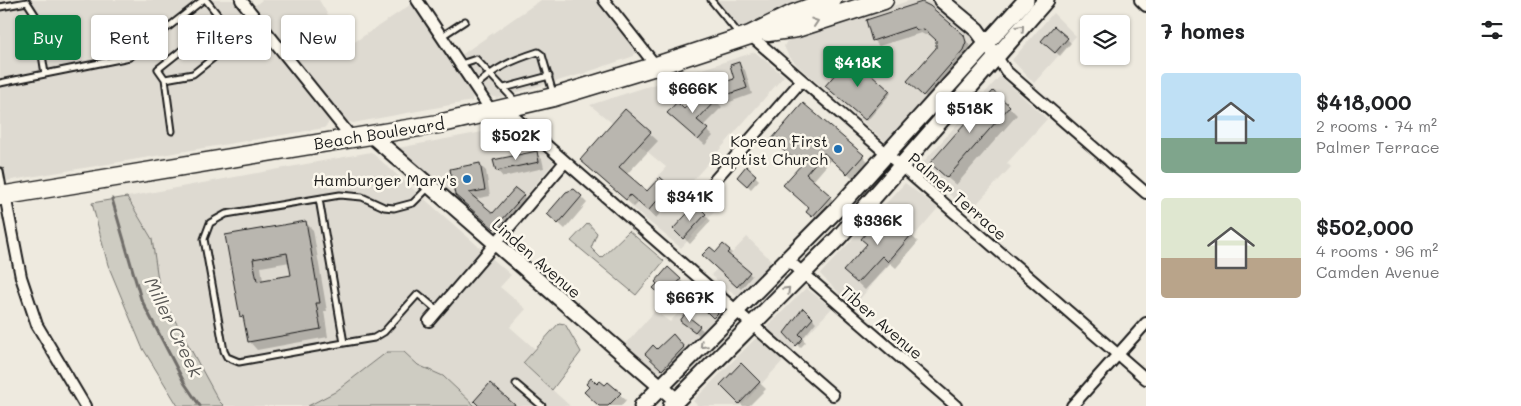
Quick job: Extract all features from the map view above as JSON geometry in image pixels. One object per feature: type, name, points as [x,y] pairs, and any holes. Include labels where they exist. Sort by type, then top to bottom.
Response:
[{"type":"highway","name":"Beach Boulevard","points":[[2,196],[371,135],[506,109],[554,97],[656,66],[746,36],[792,14],[832,0]]},
{"type":"highway","name":"Beach Boulevard","points":[[746,36],[797,28],[884,0]]},
{"type":"main road","points":[[642,406],[788,260],[1026,0]]},
{"type":"main road","points":[[677,404],[804,274],[903,167],[1046,0]]},
{"type":"street","points":[[241,0],[351,137]]},
{"type":"street","points":[[417,0],[475,86],[506,109],[832,395]]},
{"type":"street","points":[[604,0],[656,66]]},
{"type":"street","points":[[941,0],[977,30],[1006,71],[1146,193]]},
{"type":"street","points":[[1140,0],[1146,6]]},
{"type":"street","name":"Palmer Terrace","points":[[746,36],[802,80],[1146,379]]},
{"type":"street","points":[[714,181],[802,80]]},
{"type":"street","name":"Linden Avenue","points":[[371,135],[677,404]]},
{"type":"street","points":[[429,321],[565,162]]},
{"type":"street","points":[[2,196],[21,277],[37,325],[85,406]]},
{"type":"street","name":"Tiber Avenue","points":[[788,260],[956,406]]},
{"type":"street","points":[[1072,406],[1146,322]]},
{"type":"lane","points":[[0,83],[130,57],[205,0],[218,15]]},
{"type":"lane","points":[[711,0],[746,36]]},
{"type":"lane","points":[[0,7],[26,1],[36,16],[45,74]]},
{"type":"lane","points":[[441,36],[465,21]]},
{"type":"lane","points":[[475,86],[489,73],[506,62],[538,52],[542,55],[554,97]]},
{"type":"lane","points":[[172,131],[165,79],[158,69],[178,53]]},
{"type":"lane","points":[[460,64],[476,59],[504,88],[506,109]]},
{"type":"lane","points":[[165,79],[193,74],[211,60]]},
{"type":"lane","points":[[504,88],[549,76]]},
{"type":"lane","points":[[0,171],[2,196]]},
{"type":"lane","points":[[429,187],[413,203],[394,208],[350,195],[226,214],[210,223],[204,239],[222,342],[227,357],[239,362],[374,338],[384,332],[418,294],[438,311]]},
{"type":"lane","points":[[319,199],[344,343]]},
{"type":"lane","points":[[516,384],[542,406]]},
{"type":"shaded area","points":[[0,0],[233,0],[245,15],[178,15],[178,60],[271,60],[271,47],[329,119],[328,124],[324,128],[0,182]]},
{"type":"shaded area","points":[[262,0],[319,0],[328,15],[281,15],[281,41],[271,29],[271,15],[260,15],[253,7]]},
{"type":"shaded area","points":[[541,0],[599,0],[635,46],[634,56],[582,74],[497,98],[490,96],[461,55]]},
{"type":"shaded area","points":[[709,0],[817,0],[735,29]]},
{"type":"shaded area","points":[[911,0],[933,2],[972,35],[974,42],[887,143],[799,67],[788,55],[784,46],[787,41]]},
{"type":"shaded area","points":[[413,3],[473,92],[472,101],[353,123],[347,121],[297,60],[355,60],[355,42]]},
{"type":"shaded area","points":[[1053,13],[1076,36],[1034,83],[1012,60]]},
{"type":"shaded area","points":[[755,52],[784,76],[688,186],[716,210],[681,248],[631,207],[666,167],[590,105]]},
{"type":"shaded area","points":[[1000,76],[1047,119],[1007,163],[1011,167],[969,212],[919,167]]},
{"type":"shaded area","points":[[514,126],[554,162],[496,232],[398,148]]},
{"type":"shaded area","points":[[371,152],[511,275],[500,287],[526,309],[510,327],[535,349],[523,363],[570,406],[475,406],[443,376],[418,365],[403,352],[387,352],[335,392],[308,406],[224,406],[219,401],[160,293],[152,239],[127,197]]},
{"type":"shaded area","points":[[905,183],[938,208],[853,307],[820,274]]},
{"type":"shaded area","points":[[127,197],[152,239],[160,293],[219,401],[224,406],[178,406],[142,347],[108,265],[92,203]]},
{"type":"shaded area","points":[[588,223],[597,233],[591,248],[601,258],[629,231],[664,261],[636,295],[571,241]]},
{"type":"shaded area","points":[[747,237],[772,261],[737,296],[711,275]]},
{"type":"shaded area","points":[[701,288],[724,310],[658,374],[625,345],[655,311],[670,322]]},
{"type":"shaded area","points":[[806,288],[832,308],[741,406],[698,406],[693,401]]},
{"type":"shaded area","points":[[559,323],[565,324],[581,352],[552,390],[523,363]]},
{"type":"shaded area","points":[[387,352],[404,352],[418,365],[443,376],[475,406],[308,406],[335,392]]},
{"type":"building","points":[[922,2],[930,6],[964,35],[966,42],[963,50],[923,96],[907,81],[936,48],[936,40],[924,29],[917,30],[914,27],[872,41],[866,20]]},
{"type":"building","points":[[1054,26],[1068,38],[1055,53],[1041,41]]},
{"type":"building","points":[[851,56],[890,91],[865,120],[825,86]]},
{"type":"building","points":[[739,62],[747,88],[720,97],[715,85],[734,79],[730,65]]},
{"type":"building","points":[[704,88],[716,100],[697,120],[708,129],[698,140],[667,113],[677,102],[684,109]]},
{"type":"building","points":[[993,91],[1010,106],[947,178],[930,163]]},
{"type":"building","points":[[803,103],[864,155],[847,174],[824,153],[806,174],[831,196],[812,217],[806,212],[809,208],[783,185],[801,165],[771,140]]},
{"type":"building","points":[[625,109],[651,132],[619,167],[647,191],[660,177],[670,186],[648,211],[630,195],[626,200],[580,160]]},
{"type":"building","points":[[537,151],[539,162],[496,171],[493,160]]},
{"type":"building","points":[[480,163],[485,190],[469,193],[493,213],[515,188],[524,195],[494,229],[455,195],[450,169]]},
{"type":"building","points":[[746,166],[756,175],[747,186],[737,177]]},
{"type":"building","points":[[574,189],[582,196],[558,224],[547,214],[566,192]]},
{"type":"building","points":[[696,204],[706,214],[683,239],[673,229]]},
{"type":"building","points":[[885,211],[912,234],[888,262],[882,256],[857,283],[843,271],[867,244],[861,239]]},
{"type":"building","points":[[306,221],[320,303],[316,303],[321,329],[248,342],[243,316],[240,317],[225,235]],"holes":[[[287,253],[291,275],[257,281],[253,259]]]},
{"type":"building","points":[[723,244],[730,250],[727,253],[750,272],[737,287],[702,255],[710,247],[716,252]]},
{"type":"building","points":[[668,267],[681,279],[670,292],[673,294],[667,301],[653,288],[657,284],[655,282]]},
{"type":"building","points":[[704,296],[720,311],[713,318],[697,302]]},
{"type":"building","points":[[803,308],[813,318],[799,334],[803,338],[796,346],[784,333]]},
{"type":"building","points":[[685,314],[700,326],[695,332],[680,321]]},
{"type":"building","points":[[673,334],[684,347],[662,370],[645,354],[653,345],[657,349]]},
{"type":"building","points":[[741,363],[760,382],[739,404],[720,385]]},
{"type":"building","points":[[591,378],[597,384],[600,381],[605,385],[608,382],[621,393],[608,406],[599,406],[584,392],[589,387],[586,384]]},
{"type":"building","points":[[490,383],[516,406],[479,406],[474,401]]},
{"type":"waterway","name":"Miller Creek","points":[[112,199],[141,299],[185,384],[200,406]]},
{"type":"place","name":"Korean First Baptist Church","points":[[838,149]]},
{"type":"place","name":"Hamburger Mary's","points":[[467,179]]}]
